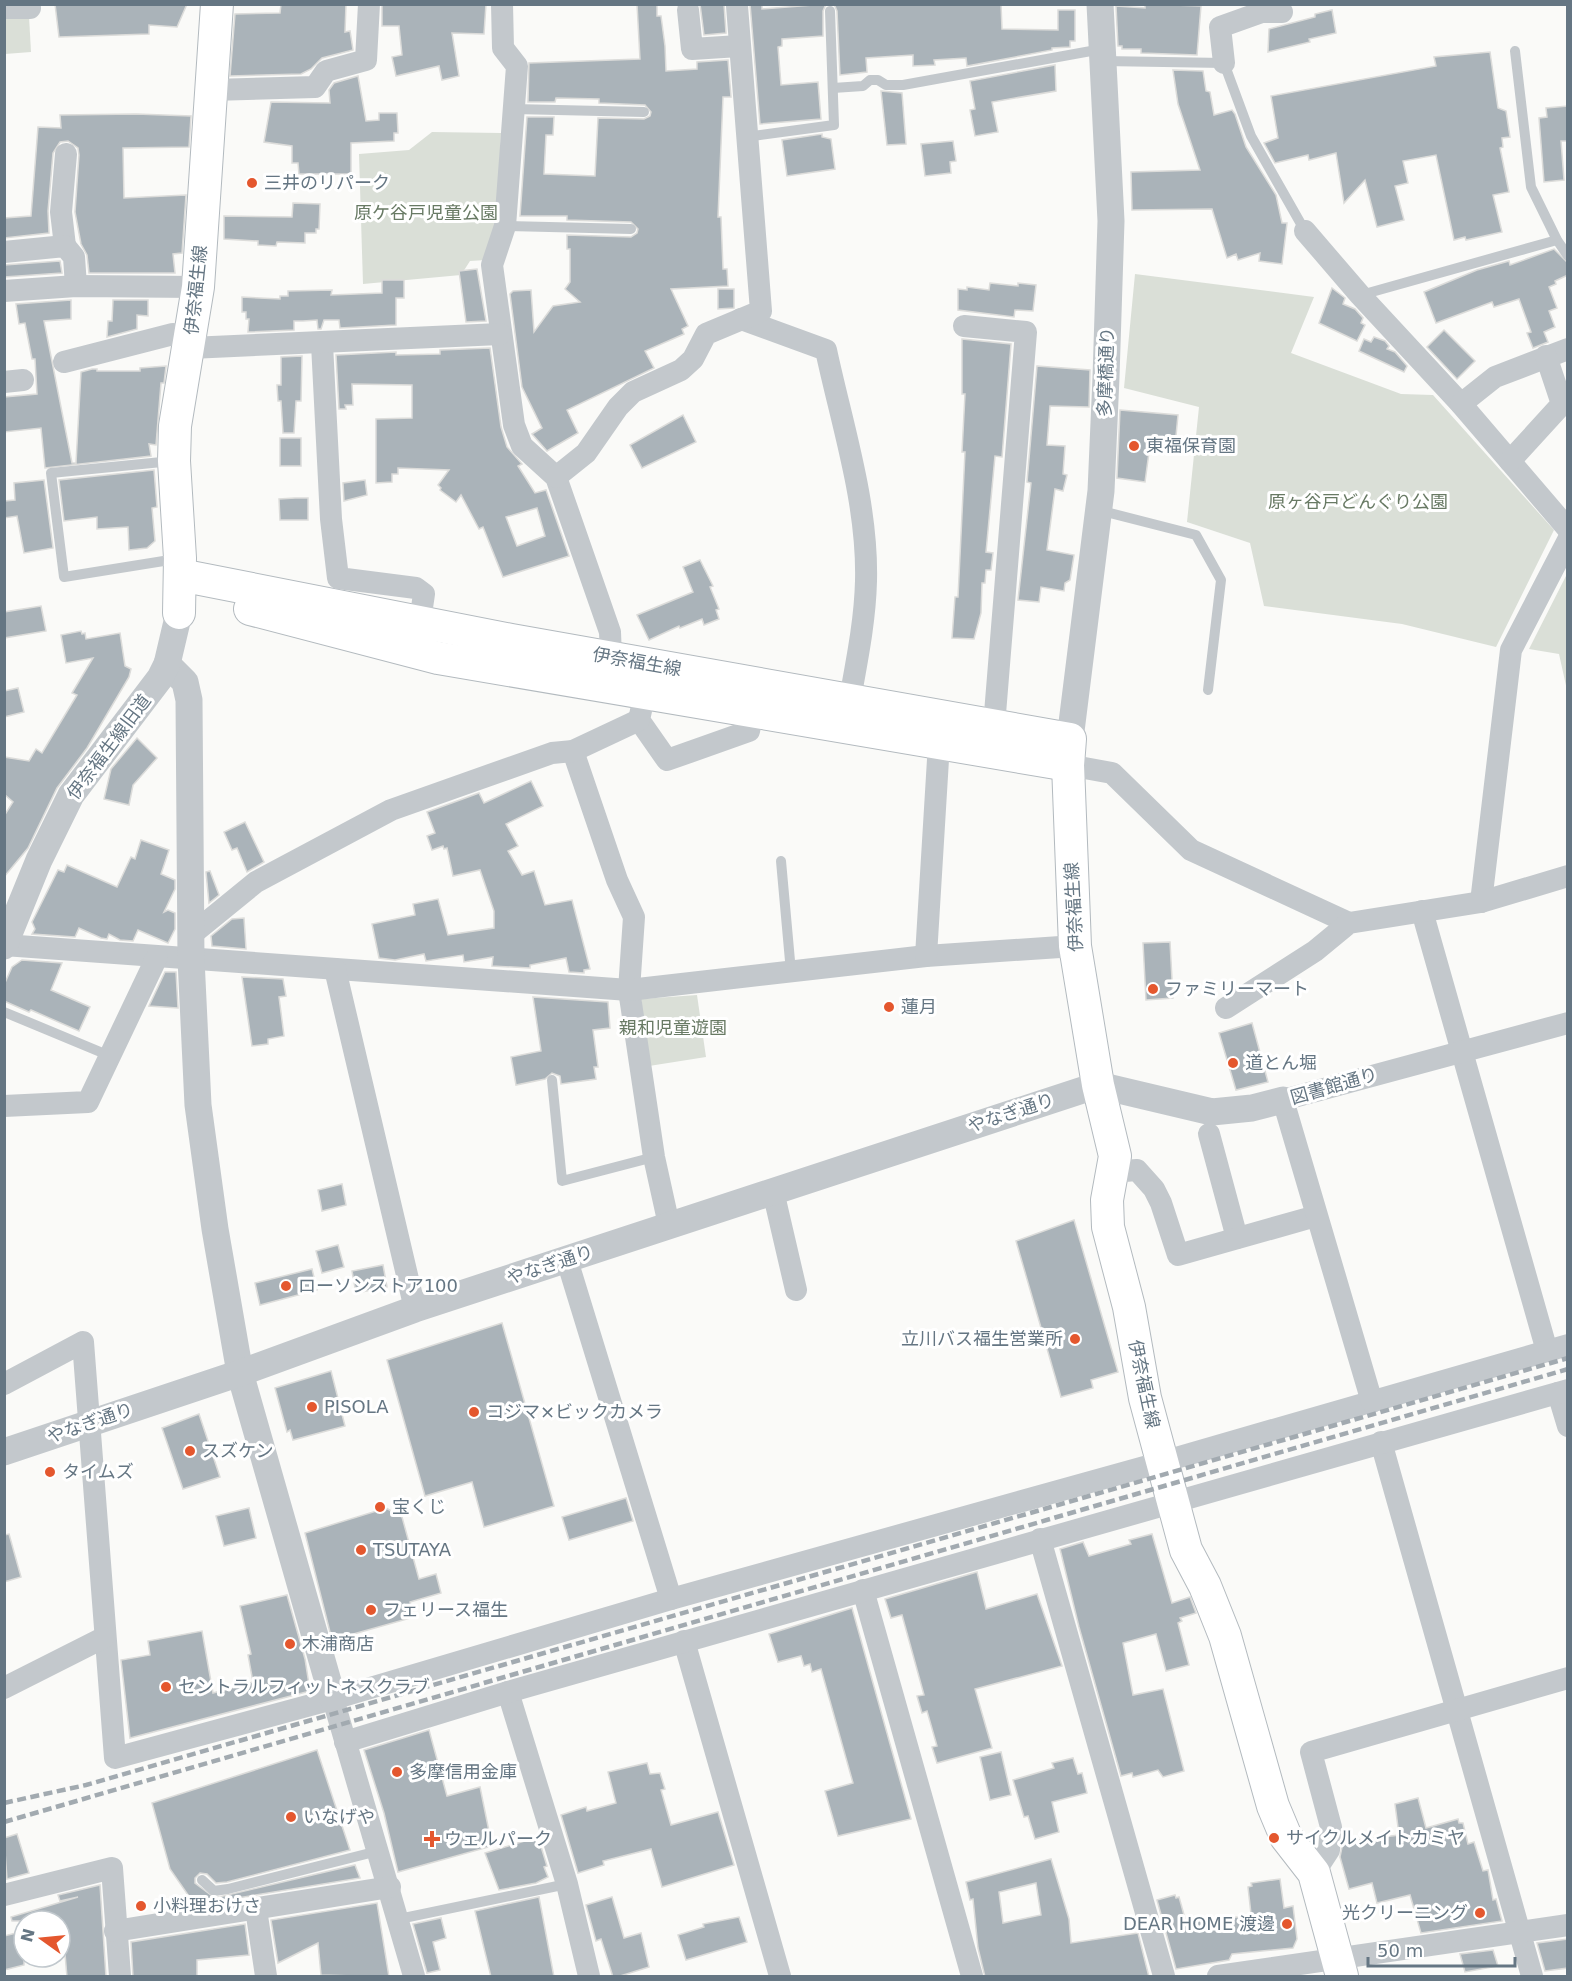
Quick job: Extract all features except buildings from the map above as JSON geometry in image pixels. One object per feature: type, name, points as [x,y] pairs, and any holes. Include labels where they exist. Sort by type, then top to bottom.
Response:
[{"type":"main road","name":"伊奈福生線","points":[[180,586],[174,461],[175,426],[191,343],[198,287],[217,4]]},
{"type":"main road","name":"伊奈福生線","points":[[180,586],[420,621],[850,699],[994,726],[1069,752]]},
{"type":"main road","name":"伊奈福生線","points":[[180,586],[260,611],[438,658],[642,706],[753,712],[939,743],[1069,752]]},
{"type":"main road","name":"伊奈福生線","points":[[1069,752],[1075,946],[1098,1085],[1115,1156],[1107,1200],[1108,1227],[1129,1307],[1145,1398],[1186,1550],[1209,1595],[1225,1636],[1278,1821],[1294,1849],[1314,1873],[1339,1968]]},
{"type":"street","points":[[212,90],[315,87],[326,71],[366,60],[369,4]]},
{"type":"street","points":[[502,4],[503,48],[517,66],[505,226],[492,265],[513,425],[522,446],[556,477],[610,632],[610,657]]},
{"type":"street","name":"多摩橋通り","points":[[1069,752],[1098,510],[1111,221],[1100,4]]},
{"type":"street","points":[[556,477],[586,453],[618,407],[633,392],[681,370],[693,359],[706,334],[761,311],[745,137],[737,6]]},
{"type":"street","points":[[4,8],[30,8]]},
{"type":"street","points":[[688,10],[692,49],[739,46]]},
{"type":"street","points":[[1224,63],[1220,27],[1263,12],[1281,12]]},
{"type":"street","points":[[66,154],[61,212],[65,246],[74,257],[76,286]]},
{"type":"street","points":[[1305,231],[1360,295],[1461,404],[1568,529]]},
{"type":"street","points":[[4,252],[65,246]]},
{"type":"street","points":[[4,291],[76,286],[198,287]]},
{"type":"street","points":[[741,319],[826,350],[859,499],[866,579],[864,620],[850,699]]},
{"type":"street","points":[[964,326],[1026,332],[994,726]]},
{"type":"street","points":[[64,362],[173,334],[191,343],[322,344],[500,334]]},
{"type":"street","points":[[322,344],[331,519],[338,578],[416,588],[424,594],[420,621]]},
{"type":"street","points":[[1461,404],[1495,377],[1568,349]]},
{"type":"street","points":[[1510,461],[1562,404],[1546,356]]},
{"type":"street","points":[[1480,902],[1511,650],[1568,540]]},
{"type":"street","name":"伊奈福生線旧道","points":[[5,945],[39,860],[71,795],[146,699],[167,664],[180,586]]},
{"type":"street","points":[[167,664],[178,672],[185,682],[189,700],[191,947],[198,1105],[240,1373],[345,1742],[390,1887],[414,1977]]},
{"type":"street","points":[[191,947],[256,882],[391,810],[552,753],[573,752],[642,706],[667,760],[749,732],[753,712]]},
{"type":"street","points":[[926,956],[939,743]]},
{"type":"street","points":[[573,752],[617,880],[634,917],[629,990],[654,1158],[669,1225]]},
{"type":"street","points":[[1069,752],[1112,773],[1191,850],[1349,923]]},
{"type":"street","points":[[1227,1008],[1315,951],[1349,923],[1480,902],[1568,876]]},
{"type":"street","points":[[4,1384],[83,1342],[115,1758],[333,1699],[671,1599],[1162,1462],[1557,1348],[1462,1050],[1422,911]]},
{"type":"street","points":[[5,945],[157,957],[191,947],[335,969],[629,990],[926,956],[1075,946]]},
{"type":"street","points":[[4,1106],[88,1102],[157,957]]},
{"type":"street","points":[[335,969],[415,1310]]},
{"type":"street","name":"図書館通り","points":[[1098,1085],[1212,1112],[1252,1108],[1568,1023]]},
{"type":"street","name":"やなぎ通り","points":[[4,1452],[240,1373],[415,1310],[1098,1085]]},
{"type":"street","points":[[1283,1100],[1372,1402]]},
{"type":"street","points":[[1209,1134],[1237,1238]]},
{"type":"street","points":[[1112,1172],[1137,1170],[1154,1189],[1178,1255],[1316,1216]]},
{"type":"street","points":[[772,1191],[798,1274]]},
{"type":"street","points":[[567,1260],[671,1599]]},
{"type":"street","points":[[345,1742],[684,1641],[1563,1392],[1568,1426]]},
{"type":"street","points":[[1381,1442],[1532,1977]]},
{"type":"street","points":[[1040,1539],[1164,1977]]},
{"type":"street","points":[[863,1590],[972,1977]]},
{"type":"street","points":[[4,1688],[104,1638]]},
{"type":"street","points":[[684,1641],[780,1977]]},
{"type":"street","points":[[1314,1873],[1329,1850],[1331,1827],[1311,1752],[1568,1678]]},
{"type":"street","points":[[508,1692],[567,1884],[589,1977]]},
{"type":"street","points":[[4,1895],[112,1868],[120,1977]]},
{"type":"street","points":[[115,1931],[390,1887]]},
{"type":"street","points":[[256,1909],[266,1977]]},
{"type":"street","points":[[1218,1977],[1339,1968],[1520,1932],[1568,1925]]},
{"type":"lane","points":[[745,137],[834,125],[830,11]]},
{"type":"lane","points":[[1515,51],[1531,187],[1557,240],[1568,255]]},
{"type":"lane","points":[[833,88],[863,86],[870,80],[878,80],[886,85],[903,85],[1102,55],[1224,63],[1251,136],[1305,231]]},
{"type":"lane","points":[[514,109],[644,112]]},
{"type":"lane","points":[[505,226],[632,229]]},
{"type":"lane","points":[[1360,295],[1557,240]]},
{"type":"lane","points":[[174,461],[51,473],[64,577],[180,586]]},
{"type":"lane","points":[[1098,510],[1196,535],[1221,580],[1208,690]]},
{"type":"lane","points":[[781,861],[792,972]]},
{"type":"lane","points":[[4,1012],[110,1056]]},
{"type":"lane","points":[[552,1080],[562,1181],[654,1158]]},
{"type":"lane","points":[[201,1880],[213,1891],[228,1889],[378,1851]]},
{"type":"lane","points":[[399,1919],[567,1884]]},
{"type":"green space","points":[[29,16],[31,52],[5,54],[5,18]]},
{"type":"green space","name":"原ケ谷戸児童公園","points":[[432,132],[501,133],[496,236],[486,260],[470,261],[461,275],[363,284],[359,154],[409,150]]},
{"type":"green space","name":"原ヶ谷戸どんぐり公園","points":[[1135,274],[1314,297],[1291,353],[1401,394],[1433,395],[1554,530],[1496,647],[1402,624],[1264,606],[1250,543],[1187,522],[1199,407],[1124,388]]},
{"type":"green space","points":[[1567,574],[1567,690],[1559,654],[1529,649]]},
{"type":"green space","name":"親和児童遊園","points":[[697,995],[706,1057],[649,1066],[641,999]]},
{"type":"railway","points":[[4,1803],[86,1785],[1568,1358]]},
{"type":"railway","points":[[4,1822],[1568,1369]]},
{"type":"place","name":"三井のリパーク","points":[[252,183]]},
{"type":"place","name":"東福保育園","points":[[1134,446]]},
{"type":"place","name":"ファミリーマート","points":[[1153,989]]},
{"type":"place","name":"蓮月","points":[[889,1007]]},
{"type":"place","name":"道とん堀","points":[[1233,1063]]},
{"type":"place","name":"ローソンストア100","points":[[286,1286]]},
{"type":"place","name":"立川バス福生営業所","points":[[1075,1339]]},
{"type":"place","name":"PISOLA","points":[[312,1407]]},
{"type":"place","name":"コジマ×ビックカメラ","points":[[474,1412]]},
{"type":"place","name":"スズケン","points":[[190,1451]]},
{"type":"place","name":"タイムズ","points":[[50,1472]]},
{"type":"place","name":"宝くじ","points":[[380,1507]]},
{"type":"place","name":"TSUTAYA","points":[[361,1550]]},
{"type":"place","name":"フェリース福生","points":[[371,1610]]},
{"type":"place","name":"木浦商店","points":[[290,1644]]},
{"type":"place","name":"セントラルフィットネスクラブ","points":[[166,1687]]},
{"type":"place","name":"多摩信用金庫","points":[[397,1772]]},
{"type":"place","name":"いなげや","points":[[291,1817]]},
{"type":"place","name":"サイクルメイトカミヤ","points":[[1274,1838]]},
{"type":"place","name":"ウェルパーク","points":[[432,1839]]},
{"type":"place","name":"小料理おけさ","points":[[141,1906]]},
{"type":"place","name":"光クリーニング","points":[[1480,1913]]},
{"type":"place","name":"DEAR HOME 渡邊","points":[[1287,1924]]}]
